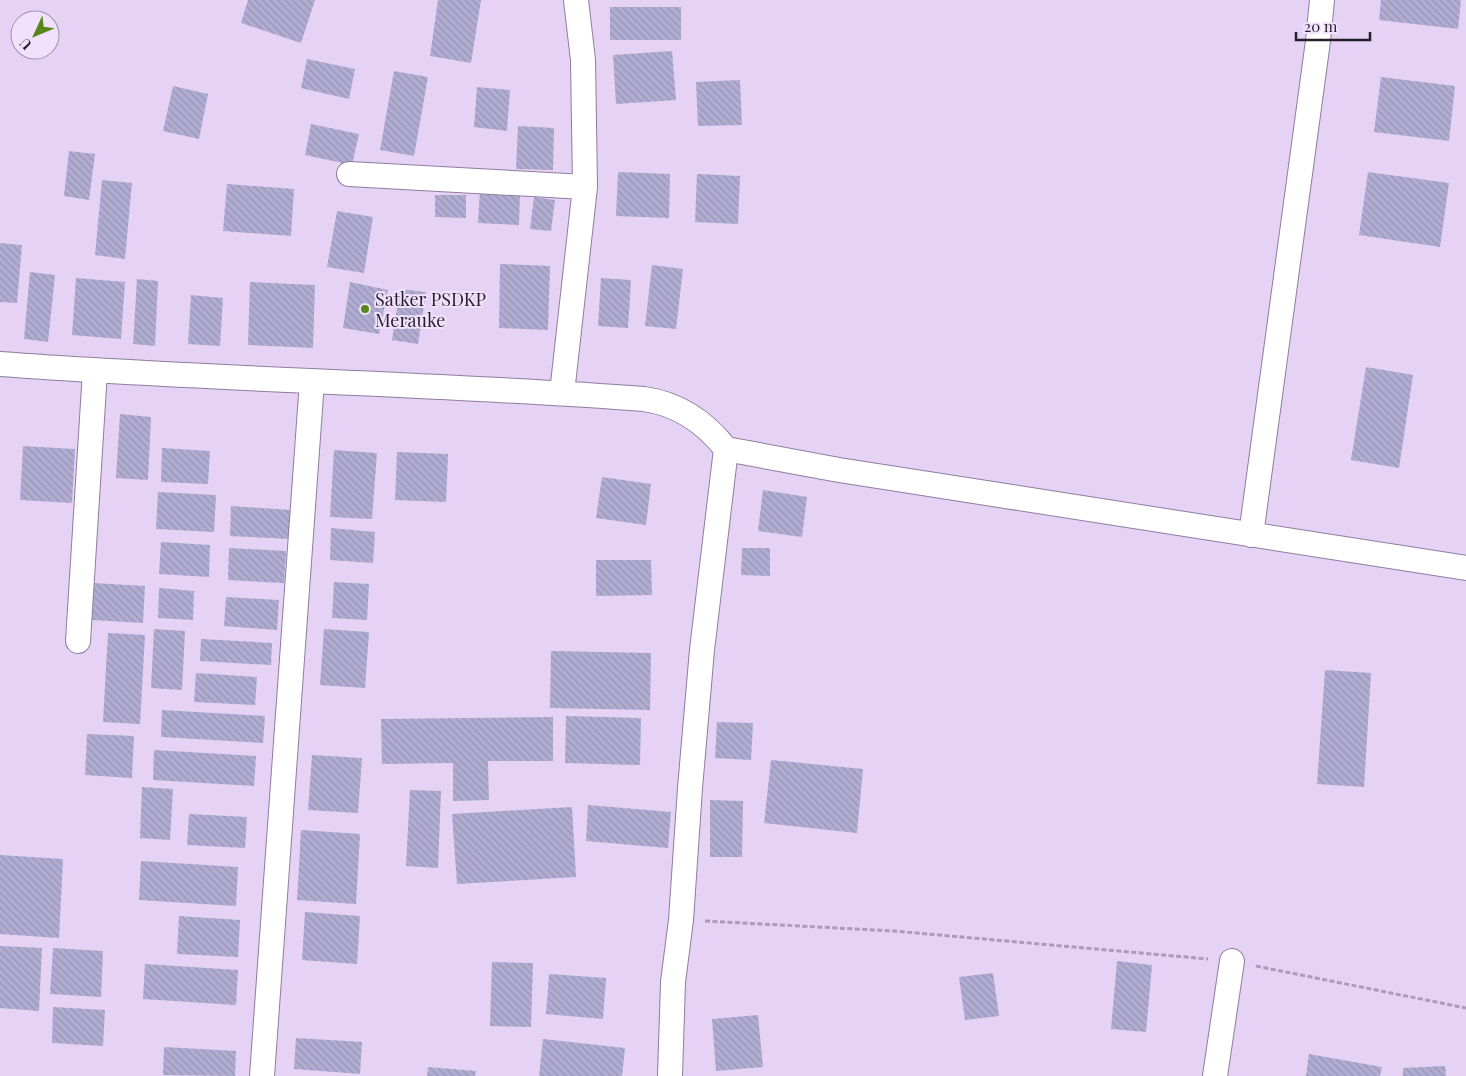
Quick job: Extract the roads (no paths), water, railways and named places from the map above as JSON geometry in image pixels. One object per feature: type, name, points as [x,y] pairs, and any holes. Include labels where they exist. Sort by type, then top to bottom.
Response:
[{"type":"street","points":[[562,393],[585,187],[583,60],[576,0]]},
{"type":"street","points":[[1251,535],[1322,0]]},
{"type":"street","points":[[348,174],[585,187]]},
{"type":"street","points":[[0,364],[95,371],[562,393],[664,402],[679,408],[705,426],[726,449],[839,470],[1466,568]]},
{"type":"street","points":[[78,641],[95,371]]},
{"type":"street","points":[[262,1076],[312,381]]},
{"type":"street","points":[[670,1076],[673,982],[681,920],[702,650],[726,449]]},
{"type":"street","points":[[1215,1076],[1232,961]]},
{"type":"place","name":"Satker PSDKP Merauke","points":[[365,309]]}]
